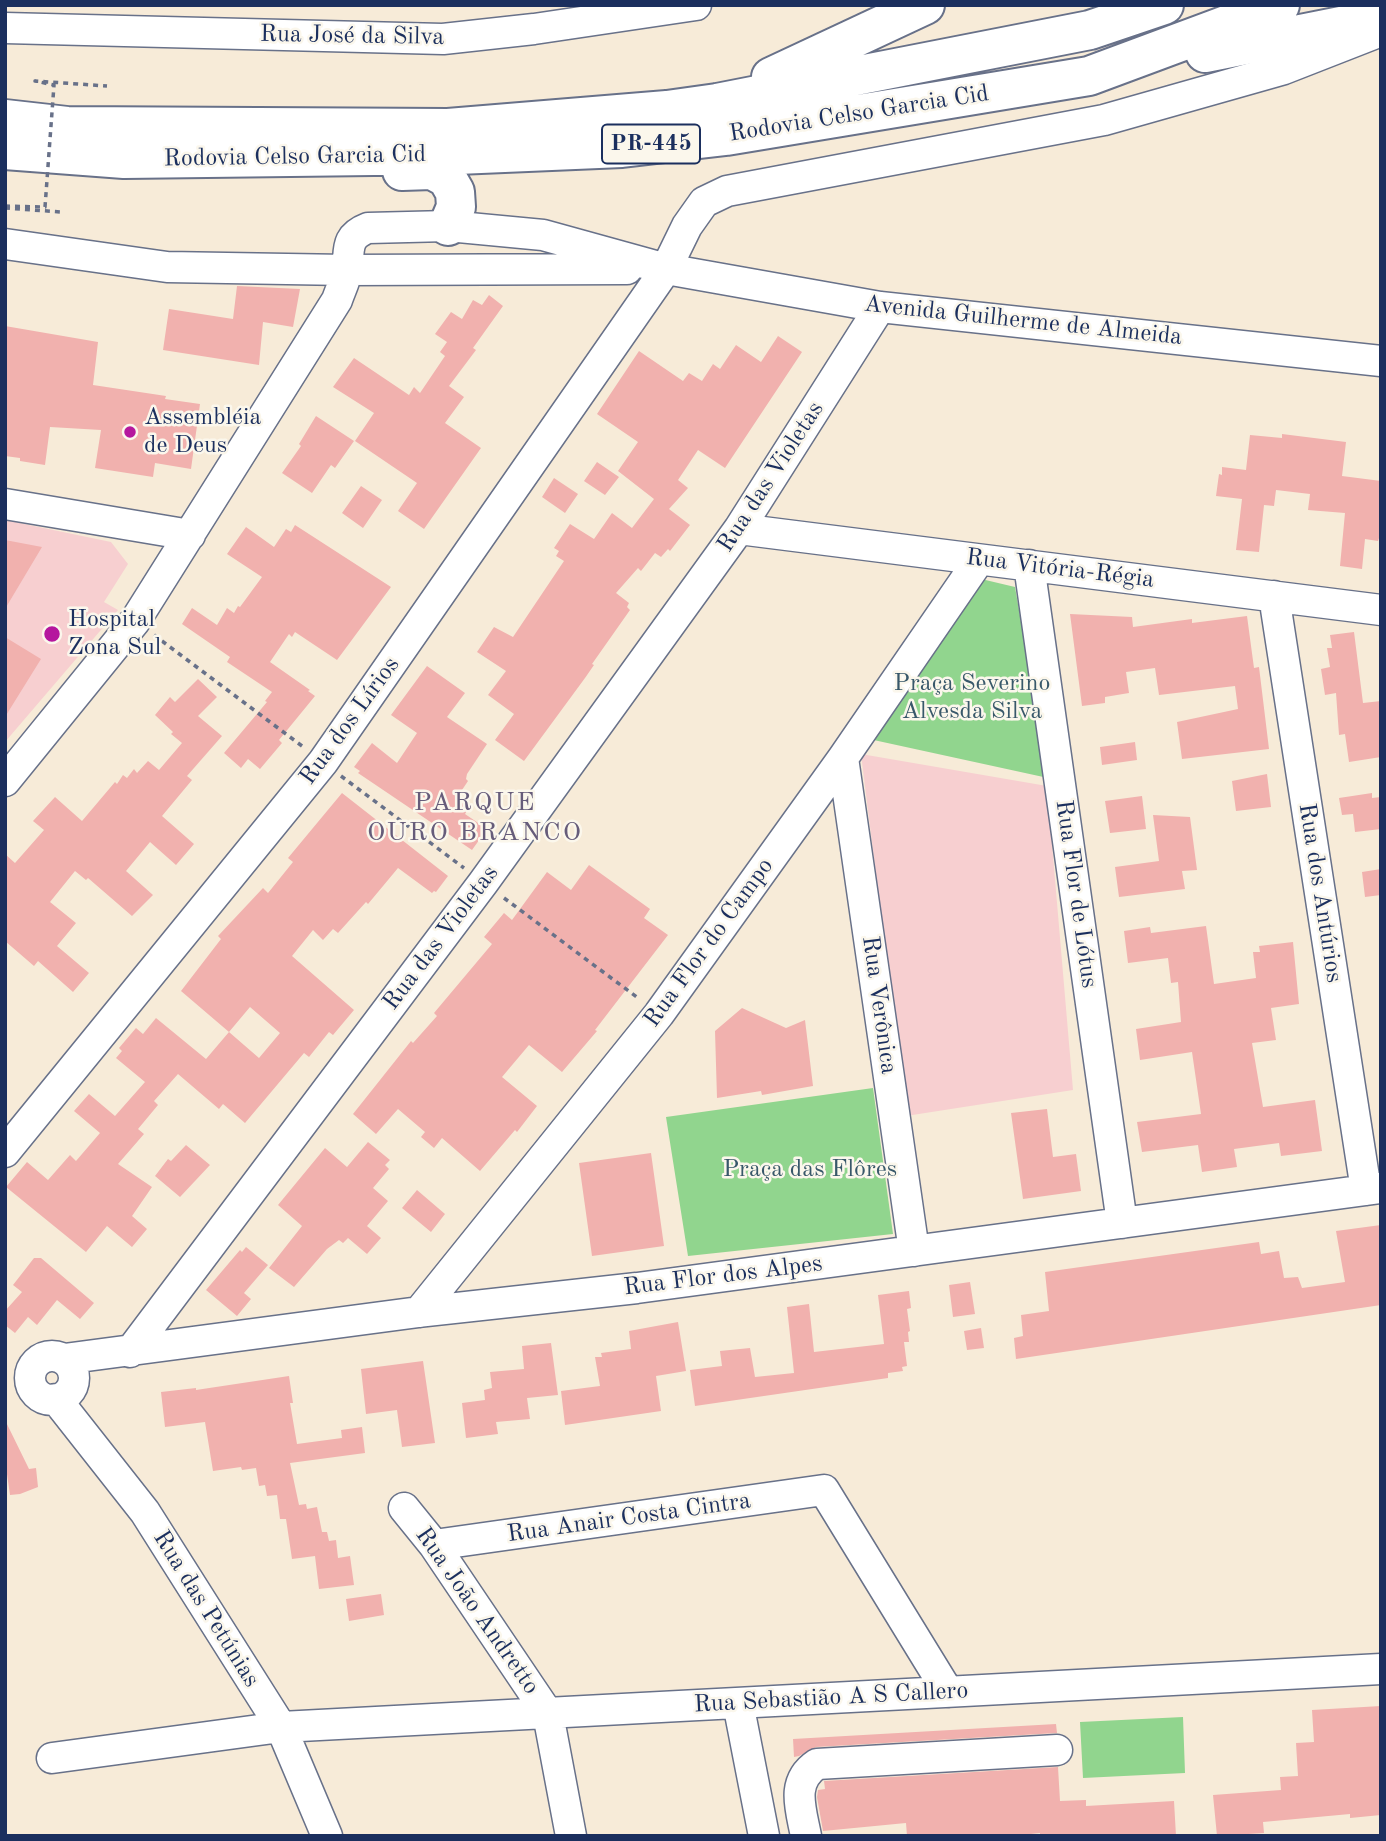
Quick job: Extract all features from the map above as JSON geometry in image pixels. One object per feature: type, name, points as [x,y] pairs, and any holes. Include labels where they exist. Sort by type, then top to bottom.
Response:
[{"type":"highway","points":[[717,103],[925,5]]},
{"type":"highway","name":"Rodovia Celso Garcia Cid","points":[[5,119],[68,126],[448,128],[667,110],[717,103],[1090,30],[1164,5]]},
{"type":"highway","name":"Rodovia Celso Garcia Cid","points":[[5,150],[124,159],[457,155],[622,148],[726,136],[1089,76],[1280,5]]},
{"type":"highway","points":[[1089,76],[1381,18]]},
{"type":"highway","points":[[124,159],[234,174],[432,170],[447,178],[455,192],[456,207],[448,226]]},
{"type":"street","name":"Rua José da Silva","points":[[5,28],[443,39],[534,17],[696,5]]},
{"type":"street","name":"Rua dos Lírios","points":[[5,1152],[323,762],[666,269],[687,226],[704,202],[727,191],[1104,120],[1284,69],[1381,31]]},
{"type":"street","name":"Avenida Guilherme de Almeida","points":[[347,270],[349,245],[357,232],[368,228],[448,226],[543,235],[666,269],[880,307],[1381,361]]},
{"type":"street","name":"Avenida Guilherme de Almeida","points":[[5,244],[167,267],[347,270],[666,269]]},
{"type":"street","points":[[5,781],[135,621],[337,300],[347,270]]},
{"type":"street","name":"Rua das Violetas","points":[[130,1352],[483,883],[739,529],[880,307]]},
{"type":"street","points":[[5,504],[190,535]]},
{"type":"street","name":"Rua Vitória-Régia","points":[[739,529],[1381,610]]},
{"type":"street","name":"Rua Flor do Campo","points":[[419,1312],[659,1014],[844,758],[979,560]]},
{"type":"street","name":"Rua Flor de Lótus","points":[[1029,565],[1122,1223]]},
{"type":"street","name":"Rua dos Antúrios","points":[[1274,596],[1373,1189]]},
{"type":"street","name":"Rua Verônica","points":[[844,758],[914,1251]]},
{"type":"street","name":"Rua Flor dos Alpes","points":[[18,1373],[33,1368],[43,1358],[64,1359],[130,1352],[419,1312],[637,1288],[1373,1189]]},
{"type":"street","points":[[56,1399],[69,1392],[74,1378],[70,1364],[64,1359]]},
{"type":"street","name":"Rua das Petúnias","points":[[18,1373],[37,1394],[49,1400],[56,1399],[145,1512],[281,1727],[327,1836]]},
{"type":"street","name":"Rua Anair Costa Cintra","points":[[434,1545],[824,1490],[948,1692]]},
{"type":"street","name":"Rua João Andretto","points":[[404,1507],[434,1545],[548,1714]]},
{"type":"street","name":"Rua Sebastião A S Callero","points":[[52,1758],[281,1727],[1381,1669]]},
{"type":"street","points":[[738,1703],[764,1836]]},
{"type":"street","points":[[548,1714],[571,1836]]},
{"type":"street","points":[[806,1836],[799,1788],[805,1774],[817,1764],[1057,1750]]},
{"type":"path","points":[[5,207],[45,207],[54,85],[35,80],[107,86]]},
{"type":"path","points":[[5,207],[61,212]]},
{"type":"path","points":[[135,621],[659,1014]]},
{"type":"shaded area","name":"Hospital Zona Sul","points":[[5,520],[111,542],[128,564],[104,602],[118,610],[5,742]]},
{"type":"shaded area","points":[[861,754],[1047,786],[1073,1090],[906,1116]]},
{"type":"green space","name":"Praça Severino Alvesda Silva","points":[[977,578],[1015,587],[1048,778],[869,739]]},
{"type":"green space","name":"Praça das Flôres","points":[[873,1088],[893,1234],[688,1256],[666,1117]]},
{"type":"green space","points":[[1183,1717],[1185,1773],[1083,1778],[1080,1722]]},
{"type":"building","points":[[237,286],[300,289],[293,327],[263,322],[259,365],[163,350],[169,309],[233,319]]},
{"type":"building","points":[[489,295],[503,306],[473,348],[476,350],[449,386],[464,397],[445,423],[481,448],[424,529],[398,511],[417,483],[355,441],[374,413],[333,387],[354,358],[409,395],[414,387],[420,393],[445,356],[440,352],[447,342],[435,334],[451,312],[462,319],[473,300],[482,305]]},
{"type":"building","points":[[5,326],[98,342],[93,385],[200,404],[191,469],[155,463],[153,477],[95,468],[101,430],[50,427],[45,465],[5,456]]},
{"type":"building","points":[[778,336],[802,352],[725,468],[698,450],[678,480],[688,488],[669,509],[690,525],[670,551],[668,549],[661,557],[655,553],[641,571],[638,568],[616,593],[629,603],[627,607],[630,610],[585,678],[524,761],[495,740],[514,714],[488,695],[506,671],[477,652],[494,627],[513,637],[564,561],[556,556],[559,551],[554,548],[570,524],[594,539],[612,513],[632,528],[654,499],[618,471],[638,442],[597,414],[639,351],[683,381],[689,373],[702,381],[713,364],[720,369],[736,345],[761,362]]},
{"type":"building","points":[[316,416],[354,441],[335,468],[331,465],[312,493],[282,473],[301,446],[299,444]]},
{"type":"building","points":[[1282,434],[1346,442],[1342,476],[1381,481],[1381,532],[1378,541],[1365,539],[1362,569],[1340,566],[1345,513],[1308,510],[1310,494],[1276,490],[1274,506],[1264,505],[1259,552],[1236,550],[1242,499],[1216,496],[1219,474],[1222,475],[1222,467],[1246,470],[1250,435],[1282,438]]},
{"type":"building","points":[[597,462],[619,477],[605,495],[584,481]]},
{"type":"building","points":[[554,478],[578,494],[565,513],[542,497]]},
{"type":"building","points":[[361,486],[382,500],[363,528],[342,513]]},
{"type":"building","points":[[295,525],[391,587],[337,660],[295,632],[292,637],[289,634],[270,662],[315,696],[279,740],[282,743],[260,769],[248,759],[241,768],[224,753],[267,702],[265,701],[272,692],[227,662],[230,657],[182,624],[192,608],[217,625],[227,608],[234,613],[238,606],[240,607],[262,577],[227,554],[246,527],[274,547],[286,529],[291,532]]},
{"type":"building","points":[[5,540],[42,547],[5,609]]},
{"type":"building","points":[[1070,614],[1132,617],[1133,627],[1192,619],[1192,623],[1247,616],[1254,668],[1259,667],[1269,749],[1182,759],[1177,722],[1238,709],[1235,686],[1159,695],[1155,668],[1126,672],[1129,693],[1105,697],[1105,703],[1082,706]]},
{"type":"building","points":[[1354,632],[1363,703],[1381,701],[1381,757],[1349,762],[1345,734],[1339,735],[1336,693],[1325,695],[1321,669],[1330,667],[1327,648],[1332,648],[1330,635]]},
{"type":"building","points":[[5,637],[41,659],[5,717]]},
{"type":"building","points":[[427,666],[465,693],[447,717],[487,744],[467,774],[468,781],[456,799],[469,807],[465,814],[487,829],[472,850],[358,773],[360,771],[354,767],[372,743],[397,763],[417,733],[391,715]]},
{"type":"building","points":[[198,679],[217,697],[198,716],[222,736],[187,776],[192,780],[162,816],[194,844],[176,865],[150,842],[126,871],[153,895],[132,916],[88,878],[86,880],[75,871],[50,902],[76,923],[57,946],[89,973],[73,992],[38,961],[34,966],[5,941],[5,854],[15,863],[44,830],[33,821],[55,797],[82,821],[123,775],[127,778],[134,769],[137,773],[148,761],[159,770],[182,743],[155,715],[170,697],[175,702]]},
{"type":"building","points":[[1135,742],[1137,760],[1102,765],[1100,747]]},
{"type":"building","points":[[1267,774],[1271,807],[1236,811],[1232,781]]},
{"type":"building","points":[[342,793],[448,876],[436,892],[432,893],[398,868],[368,904],[366,902],[338,933],[333,929],[323,940],[313,930],[292,956],[354,1010],[333,1035],[329,1032],[309,1057],[304,1053],[245,1123],[223,1104],[219,1109],[178,1074],[154,1101],[158,1105],[138,1129],[144,1134],[118,1164],[152,1187],[132,1216],[147,1229],[132,1247],[107,1226],[86,1252],[6,1187],[27,1162],[48,1180],[70,1155],[76,1161],[100,1133],[74,1111],[89,1094],[115,1116],[145,1082],[116,1058],[122,1051],[119,1048],[136,1028],[143,1034],[156,1018],[206,1059],[229,1032],[181,991],[221,939],[218,936],[263,888],[268,893],[293,862],[288,858]],"holes":[[[250,1007],[280,1033],[259,1058],[229,1032]]]},
{"type":"building","points":[[1372,793],[1372,798],[1381,797],[1381,829],[1355,832],[1353,814],[1342,815],[1339,798]]},
{"type":"building","points":[[1142,796],[1146,829],[1110,833],[1105,801]]},
{"type":"building","points":[[1153,815],[1190,817],[1197,870],[1182,871],[1185,889],[1119,897],[1115,867],[1159,861]]},
{"type":"building","points":[[589,865],[650,909],[644,918],[668,935],[595,1030],[597,1031],[562,1072],[529,1045],[502,1077],[537,1106],[517,1132],[515,1130],[480,1171],[442,1138],[434,1148],[421,1137],[425,1132],[398,1109],[376,1134],[353,1114],[411,1041],[413,1043],[437,1016],[434,1013],[492,944],[484,937],[504,913],[512,920],[547,872],[571,890]]},
{"type":"building","points":[[1381,869],[1381,895],[1365,897],[1362,872]]},
{"type":"building","points":[[1206,926],[1214,984],[1256,978],[1253,952],[1260,952],[1259,946],[1293,942],[1299,1004],[1271,1008],[1276,1040],[1252,1043],[1263,1107],[1315,1100],[1322,1151],[1281,1156],[1279,1143],[1234,1149],[1237,1167],[1202,1172],[1198,1145],[1142,1152],[1137,1122],[1201,1114],[1192,1052],[1140,1060],[1136,1029],[1181,1022],[1178,982],[1171,983],[1168,958],[1128,963],[1124,931],[1150,927],[1151,933]]},
{"type":"building","points":[[742,1008],[786,1028],[805,1020],[813,1086],[762,1095],[761,1091],[717,1098],[715,1031]]},
{"type":"building","points":[[1047,1109],[1053,1157],[1076,1154],[1081,1191],[1023,1199],[1011,1113]]},
{"type":"building","points":[[368,1142],[390,1160],[385,1165],[389,1169],[373,1188],[388,1201],[367,1226],[381,1238],[367,1254],[348,1238],[343,1243],[339,1240],[327,1249],[294,1287],[269,1268],[302,1226],[278,1205],[325,1148],[347,1167]]},
{"type":"building","points":[[186,1145],[210,1165],[180,1197],[155,1176],[168,1159],[171,1161]]},
{"type":"building","points":[[651,1153],[664,1246],[592,1256],[579,1163]]},
{"type":"building","points":[[417,1190],[445,1214],[431,1232],[402,1208]]},
{"type":"building","points":[[1381,1225],[1381,1305],[1016,1359],[1014,1338],[1023,1336],[1021,1315],[1049,1311],[1045,1272],[1259,1242],[1261,1254],[1279,1251],[1284,1278],[1298,1277],[1302,1288],[1345,1282],[1336,1231]]},
{"type":"building","points":[[246,1247],[268,1265],[244,1293],[251,1299],[237,1316],[206,1290],[240,1250],[242,1252]]},
{"type":"building","points":[[34,1258],[41,1258],[94,1303],[80,1319],[57,1300],[37,1325],[28,1317],[15,1333],[5,1325],[5,1311],[22,1292],[13,1285]]},
{"type":"building","points":[[970,1282],[975,1314],[953,1317],[949,1285]]},
{"type":"building","points":[[909,1291],[911,1308],[907,1309],[910,1331],[909,1342],[904,1342],[907,1366],[902,1367],[903,1371],[888,1373],[888,1378],[695,1406],[690,1370],[722,1366],[720,1351],[750,1348],[755,1377],[794,1373],[787,1307],[809,1304],[814,1352],[884,1344],[878,1295]]},
{"type":"building","points":[[678,1322],[686,1371],[656,1376],[661,1411],[565,1425],[561,1391],[600,1386],[595,1357],[602,1357],[601,1353],[631,1349],[629,1331]]},
{"type":"building","points":[[981,1328],[984,1348],[967,1350],[964,1331]]},
{"type":"building","points":[[551,1343],[558,1395],[527,1398],[530,1419],[496,1422],[498,1434],[466,1438],[462,1403],[485,1400],[484,1390],[492,1388],[490,1372],[524,1369],[522,1346]]},
{"type":"building","points":[[423,1361],[435,1443],[402,1447],[397,1410],[366,1414],[361,1369]]},
{"type":"building","points":[[289,1376],[293,1403],[290,1403],[297,1444],[342,1438],[341,1430],[362,1427],[365,1453],[290,1463],[299,1505],[306,1504],[307,1509],[317,1507],[322,1532],[327,1532],[329,1541],[336,1540],[338,1558],[350,1556],[354,1585],[319,1589],[315,1556],[292,1559],[286,1519],[280,1519],[277,1495],[267,1496],[265,1485],[259,1486],[256,1468],[213,1471],[205,1422],[165,1427],[161,1392],[196,1390]]},
{"type":"building","points":[[5,1420],[29,1469],[36,1468],[38,1487],[20,1494],[10,1495],[5,1460]]},
{"type":"building","points":[[381,1594],[384,1615],[349,1621],[346,1599]]},
{"type":"building","points":[[1381,1706],[1381,1815],[1350,1818],[1350,1814],[1263,1822],[1264,1833],[1217,1836],[1213,1795],[1281,1790],[1280,1777],[1298,1776],[1296,1743],[1314,1742],[1312,1710]]},
{"type":"building","points":[[1056,1724],[1057,1733],[816,1747],[794,1757],[793,1739]]},
{"type":"building","points":[[1058,1767],[1060,1801],[1086,1800],[1086,1806],[1174,1801],[1176,1836],[1040,1836],[1040,1833],[1013,1836],[907,1836],[906,1823],[823,1831],[817,1797],[818,1790],[825,1789],[824,1781]]},
{"type":"place","name":"Assembléia de Deus","points":[[130,432]]},
{"type":"place","name":"Hospital Zona Sul","points":[[52,634]]},
{"type":"district","name":"PARQUE OURO BRANCO","points":[[475,818]]}]
